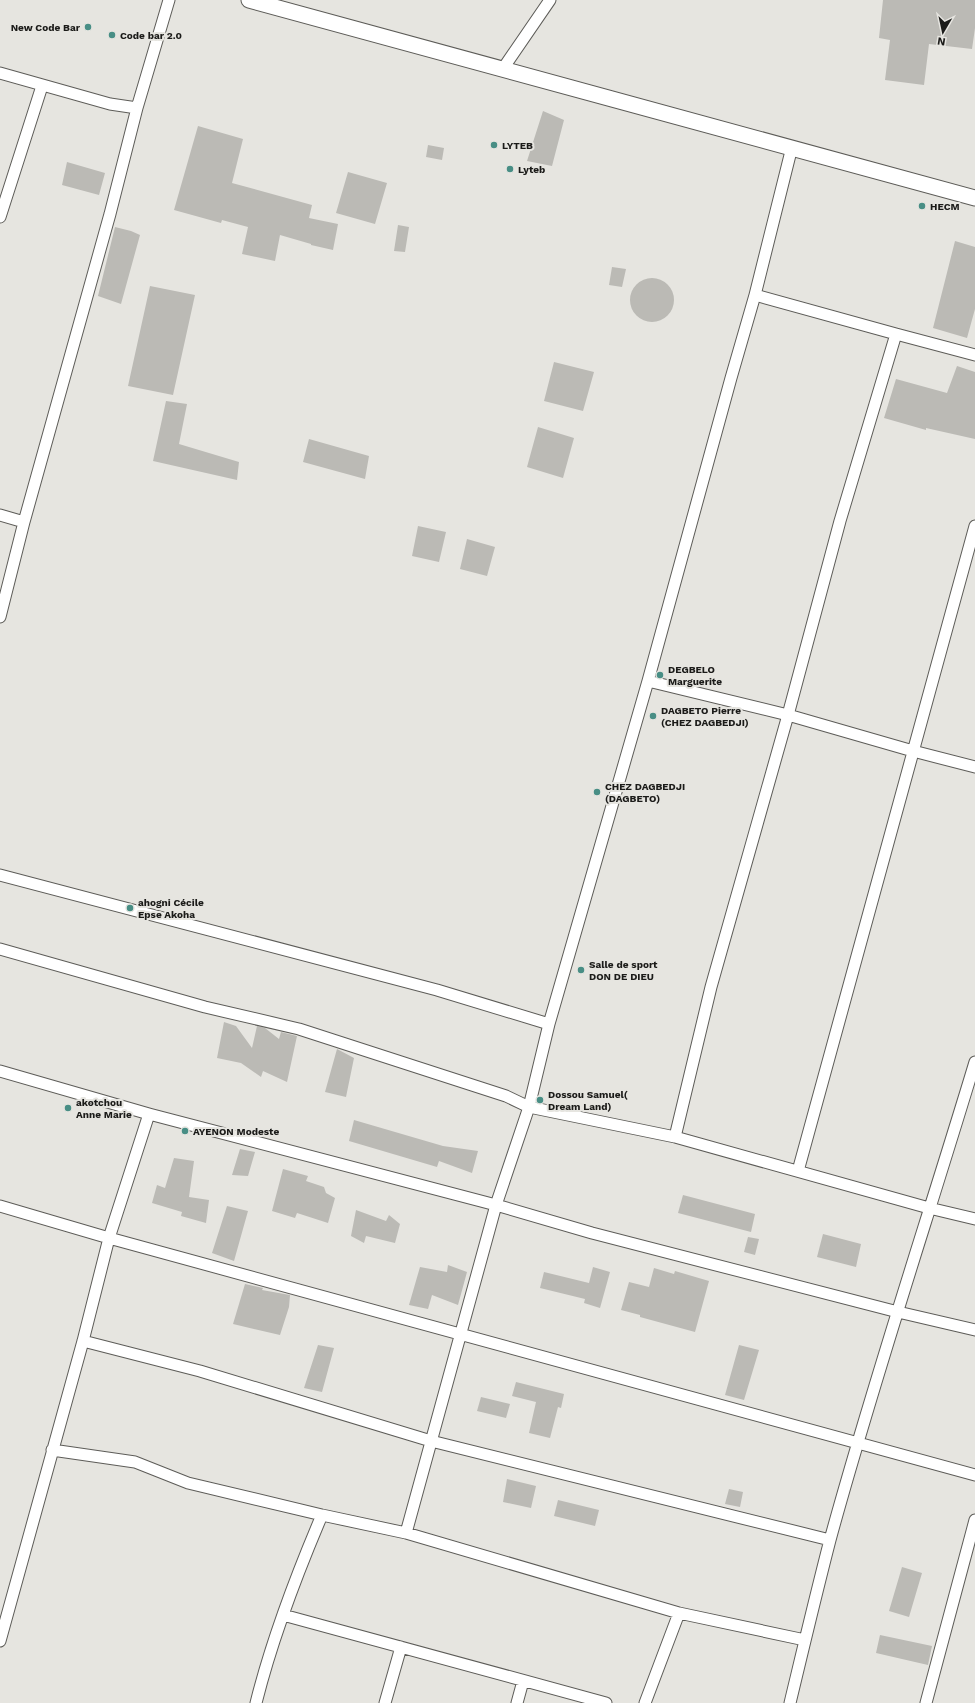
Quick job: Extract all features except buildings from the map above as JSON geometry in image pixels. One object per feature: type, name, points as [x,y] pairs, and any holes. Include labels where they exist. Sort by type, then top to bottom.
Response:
[{"type":"street","points":[[0,617],[24,522],[110,214],[137,108],[169,0]]},
{"type":"street","points":[[249,0],[975,198]]},
{"type":"street","points":[[502,70],[550,0]]},
{"type":"street","points":[[0,73],[110,104],[137,108]]},
{"type":"street","points":[[0,217],[42,86]]},
{"type":"street","points":[[406,1533],[496,1205],[529,1107],[549,1024],[648,681],[755,295],[792,147]]},
{"type":"street","points":[[755,295],[975,355]]},
{"type":"street","points":[[675,1138],[711,987],[788,715],[840,521],[896,334]]},
{"type":"street","points":[[0,515],[24,522]]},
{"type":"street","points":[[798,1171],[975,526]]},
{"type":"street","points":[[648,681],[788,715],[975,767]]},
{"type":"street","points":[[0,875],[437,990],[549,1024]]},
{"type":"street","points":[[0,949],[205,1007],[299,1029],[506,1096],[529,1107],[675,1138],[929,1208],[975,1219]]},
{"type":"street","points":[[790,1703],[830,1540],[929,1208],[971,1089],[975,1062]]},
{"type":"street","points":[[0,1071],[149,1114],[496,1205],[592,1232],[898,1312],[975,1330]]},
{"type":"street","points":[[0,1641],[83,1341],[109,1238],[149,1114]]},
{"type":"street","points":[[0,1206],[109,1238],[975,1475]]},
{"type":"street","points":[[83,1341],[200,1371],[431,1441],[830,1540]]},
{"type":"street","points":[[52,1450],[135,1462],[188,1483],[322,1515],[406,1533],[679,1613],[805,1640]]},
{"type":"street","points":[[256,1703],[301,1563],[322,1515]]},
{"type":"street","points":[[926,1703],[975,1520]]},
{"type":"street","points":[[645,1703],[679,1613]]},
{"type":"street","points":[[283,1616],[606,1703]]},
{"type":"street","points":[[385,1703],[401,1647]]},
{"type":"street","points":[[516,1703],[523,1681]]},
{"type":"place","name":"New Code Bar","points":[[88,27]]},
{"type":"place","name":"Code bar 2.0","points":[[112,35]]},
{"type":"place","name":"LYTEB","points":[[494,145]]},
{"type":"place","name":"Lyteb","points":[[510,169]]},
{"type":"place","name":"HECM","points":[[922,206]]},
{"type":"place","name":"DEGBELO Marguerite","points":[[660,675]]},
{"type":"place","name":"DAGBETO Pierre (CHEZ DAGBEDJI)","points":[[653,716]]},
{"type":"place","name":"CHEZ DAGBEDJI (DAGBETO)","points":[[597,792]]},
{"type":"place","name":"ahogni Cécile Epse Akoha","points":[[130,908]]},
{"type":"place","name":"Salle de sport DON DE DIEU","points":[[581,970]]},
{"type":"place","name":"Dossou Samuel( Dream Land)","points":[[540,1100]]},
{"type":"place","name":"akotchou Anne Marie","points":[[68,1108]]},
{"type":"place","name":"AYENON Modeste","points":[[185,1131]]}]
